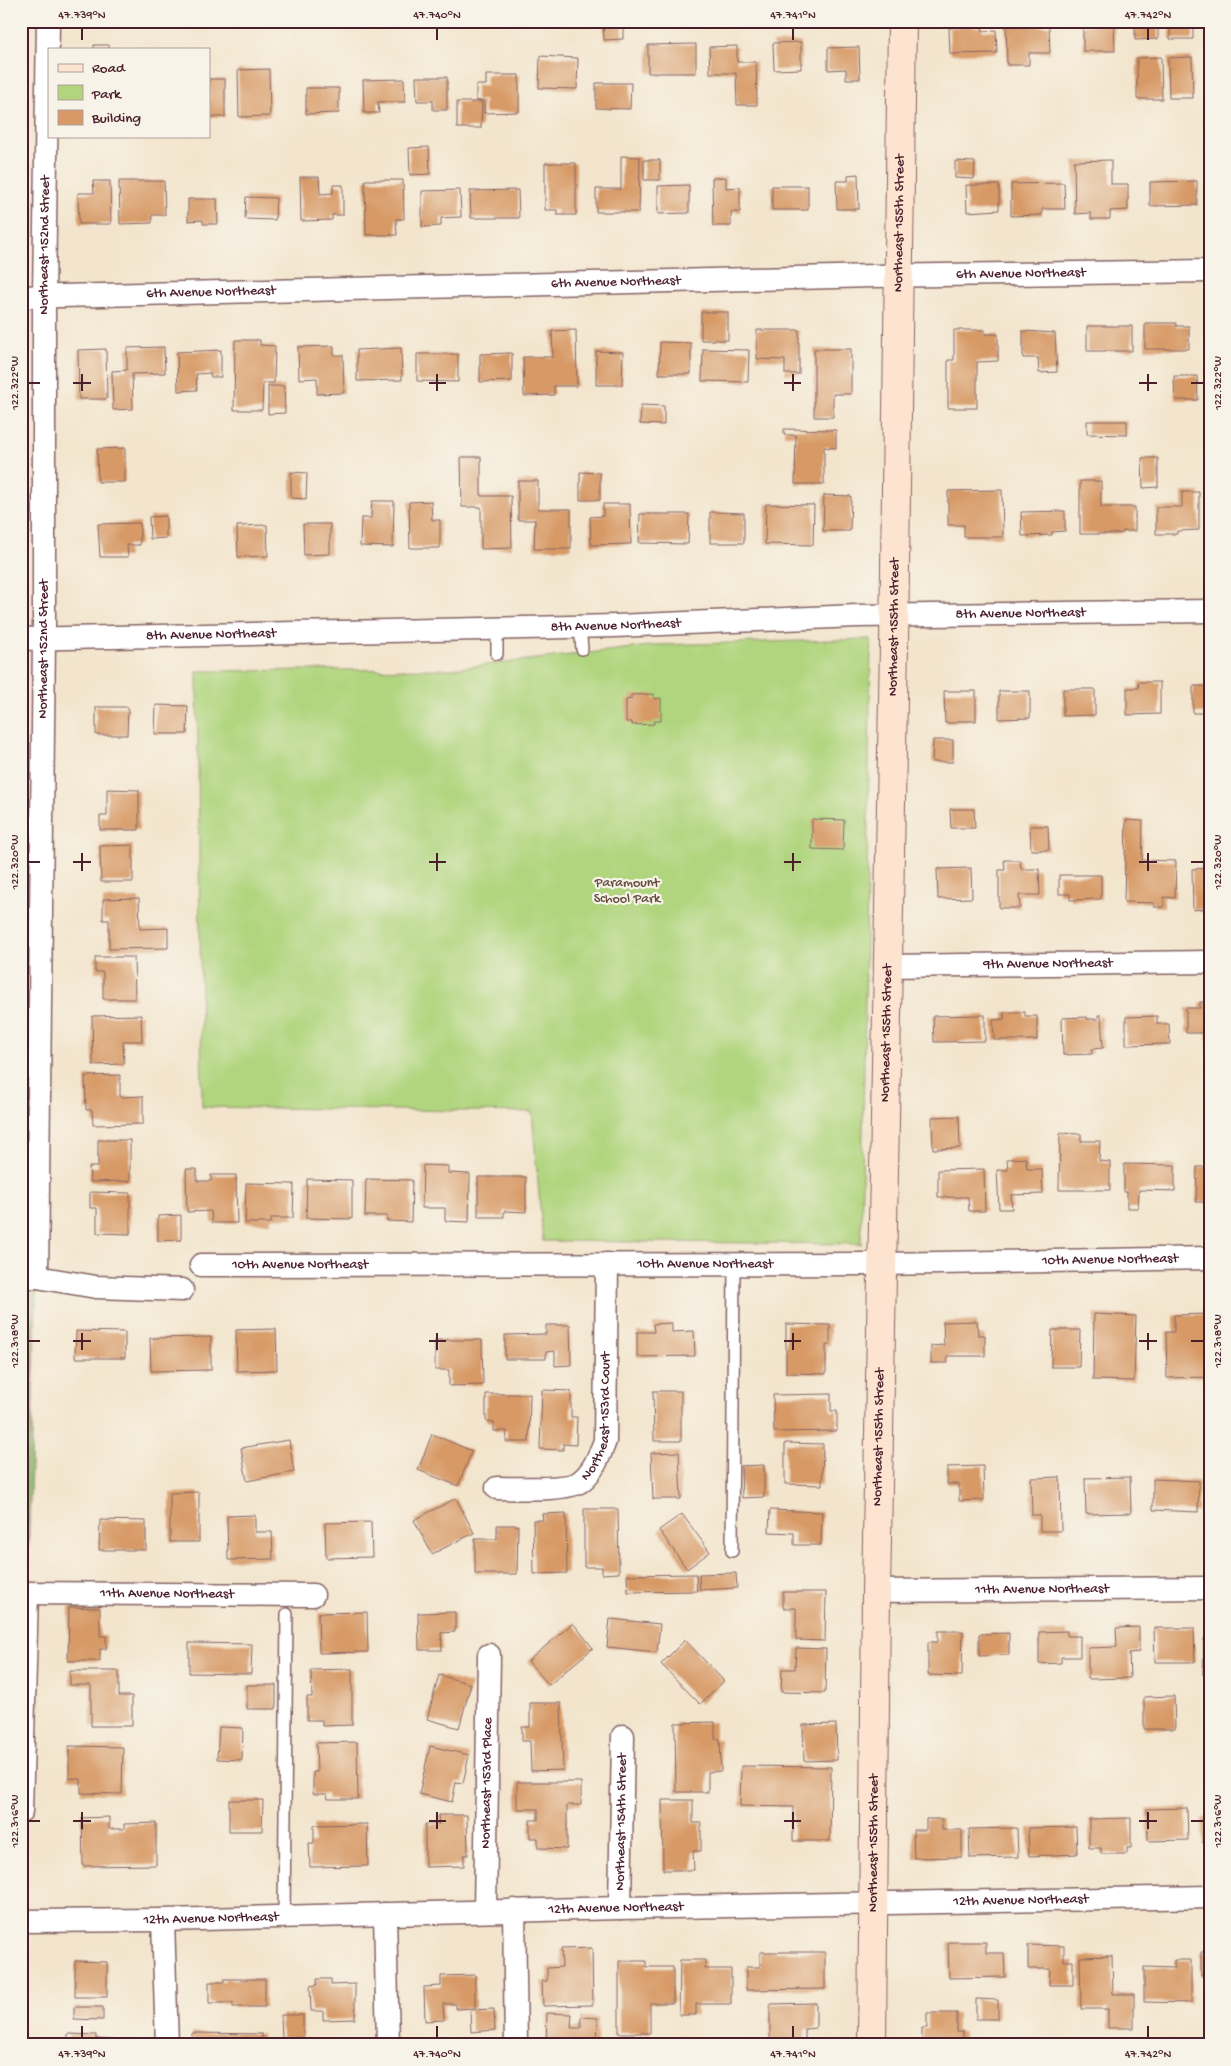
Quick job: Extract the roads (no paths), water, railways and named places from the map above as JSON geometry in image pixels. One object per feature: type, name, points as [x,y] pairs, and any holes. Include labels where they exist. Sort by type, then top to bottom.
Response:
[{"type":"street","name":"Northeast 152nd Street","points":[[29,1277],[44,639],[44,296],[48,21]]},
{"type":"street","name":"Northeast 155th Street","points":[[872,2045],[876,1591],[886,966],[894,616],[902,21]]},
{"type":"street","name":"6th Avenue Northeast","points":[[21,297],[899,276],[1210,271]]},
{"type":"street","name":"8th Avenue Northeast","points":[[21,639],[498,628],[581,638],[894,616],[1210,611]]},
{"type":"street","name":"9th Avenue Northeast","points":[[886,966],[1210,962]]},
{"type":"street","name":"10th Avenue Northeast","points":[[201,1265],[882,1264],[1210,1258]]},
{"type":"street","name":"Northeast 153rd Court","points":[[497,1488],[556,1488],[580,1482],[596,1464],[605,1442],[607,1264]]},
{"type":"street","points":[[29,1277],[96,1287],[182,1290]]},
{"type":"street","name":"11th Avenue Northeast","points":[[876,1591],[1210,1588]]},
{"type":"street","points":[[21,1811],[24,1593]]},
{"type":"street","name":"11th Avenue Northeast","points":[[24,1593],[313,1595]]},
{"type":"street","name":"Northeast 153rd Place","points":[[485,1911],[489,1655]]},
{"type":"street","name":"Northeast 154th Street","points":[[620,1908],[623,1736]]},
{"type":"street","name":"12th Avenue Northeast","points":[[21,1921],[164,1920],[514,1910],[1210,1897]]},
{"type":"street","points":[[514,1910],[516,2045]]},
{"type":"street","points":[[385,1914],[388,2045]]},
{"type":"street","points":[[164,1920],[167,2045]]},
{"type":"lane","points":[[498,628],[498,654]]},
{"type":"lane","points":[[732,1551],[734,1264]]},
{"type":"lane","points":[[284,1916],[287,1614]]},
{"type":"park label","name":"Paramount School Park","points":[[627,892]]}]
